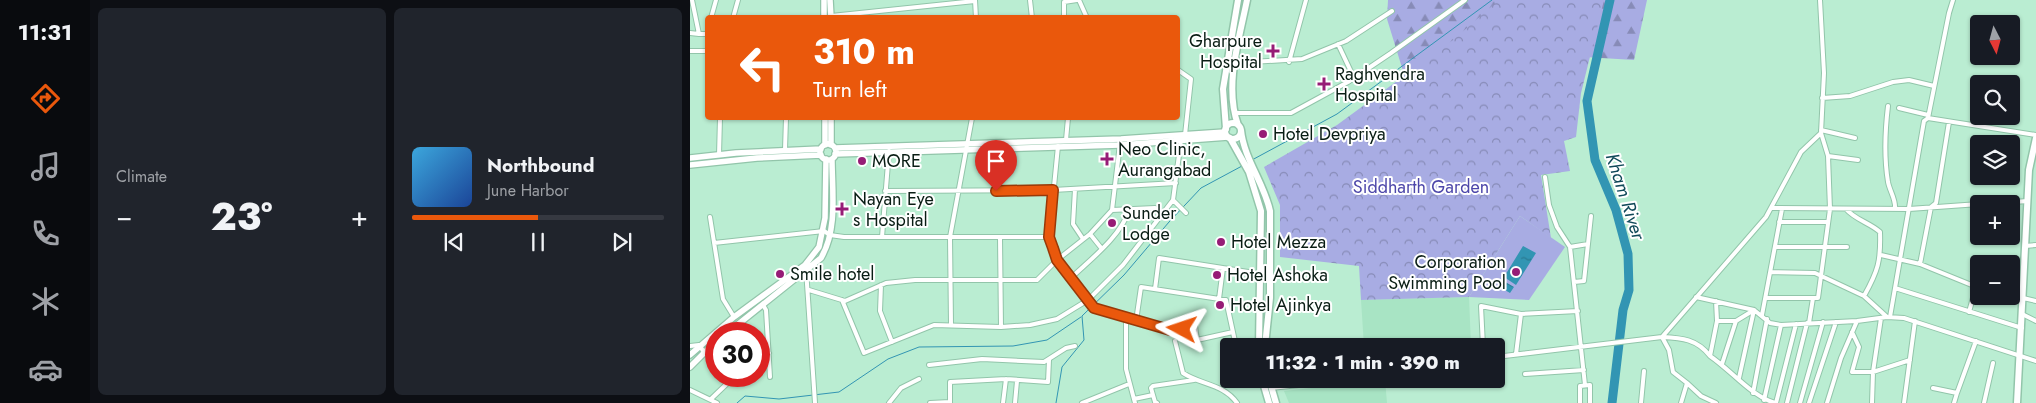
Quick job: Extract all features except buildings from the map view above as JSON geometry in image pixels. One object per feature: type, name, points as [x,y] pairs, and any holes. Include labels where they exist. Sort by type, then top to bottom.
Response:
[{"type":"main road","points":[[1238,0],[1224,89],[1227,134],[1241,148]]},
{"type":"main road","points":[[1247,0],[1232,89],[1234,113],[1240,128],[1241,148],[1251,171],[1267,197],[1270,211],[1270,298],[1267,338]]},
{"type":"main road","points":[[1227,134],[1231,123],[1240,128]]},
{"type":"main road","points":[[1227,134],[1238,137],[1240,128]]},
{"type":"main road","points":[[2017,403],[2029,170],[2036,137]]},
{"type":"main road","points":[[1251,171],[1261,211],[1259,338]]},
{"type":"main road","points":[[1264,388],[1269,403]]},
{"type":"main road","points":[[1271,388],[1276,403]]},
{"type":"street","points":[[692,0],[699,34]]},
{"type":"street","points":[[712,15],[716,0]]},
{"type":"street","points":[[734,15],[738,0]]},
{"type":"street","points":[[824,0],[828,15]]},
{"type":"street","points":[[828,15],[830,0]]},
{"type":"street","points":[[845,15],[975,0],[976,15]]},
{"type":"street","points":[[1030,0],[1032,15]]},
{"type":"street","points":[[1064,15],[1064,2],[1078,0],[1086,15]]},
{"type":"street","points":[[1290,62],[1306,0]]},
{"type":"street","points":[[1234,113],[1291,113],[1354,78],[1465,0]]},
{"type":"street","points":[[1766,298],[1818,298],[1822,277],[1830,209],[1828,156],[1821,131],[1824,54],[1820,0]]},
{"type":"street","points":[[1888,317],[1895,288],[1924,121],[1928,117],[1949,13],[1954,0]]},
{"type":"street","points":[[1235,63],[1290,62],[1302,59],[1338,44],[1392,11]]},
{"type":"street","points":[[690,33],[705,33]]},
{"type":"street","points":[[1338,44],[1354,78]]},
{"type":"street","points":[[690,51],[705,51]]},
{"type":"street","points":[[842,300],[864,353],[934,325],[951,324],[1001,327],[1030,325],[1057,320],[1088,300],[1123,264],[1173,200],[1191,79],[1180,71]]},
{"type":"street","points":[[1822,98],[1850,96],[1893,82],[1909,80],[1934,86]]},
{"type":"street","points":[[1888,106],[1885,129],[1888,180],[1890,192],[1896,202],[1895,209]]},
{"type":"street","points":[[1899,108],[1949,122],[2036,137]]},
{"type":"street","points":[[719,155],[720,120]]},
{"type":"street","points":[[786,120],[786,150]]},
{"type":"street","points":[[741,322],[807,271],[821,258],[828,246],[830,235],[825,120]]},
{"type":"street","points":[[690,355],[699,345],[734,317],[805,265],[819,247],[824,231],[831,120]]},
{"type":"street","points":[[951,324],[950,237],[972,120]]},
{"type":"street","points":[[1066,140],[1068,120]]},
{"type":"street","points":[[1920,264],[1931,207],[1936,203],[1949,122]]},
{"type":"street","points":[[1821,131],[1855,138]]},
{"type":"street","points":[[1662,337],[1748,239],[1771,208],[1801,152],[1821,131]]},
{"type":"street","points":[[690,165],[828,152],[968,146],[1058,146],[1227,134]]},
{"type":"street","points":[[690,158],[786,150],[828,152],[889,151],[1066,140],[1120,142]]},
{"type":"street","points":[[809,290],[842,300],[881,286],[915,280],[1037,280],[1057,260],[1090,234],[1112,210],[1120,142]]},
{"type":"street","points":[[1058,146],[1049,237],[1057,260],[1094,308],[1170,330],[1195,326],[1197,340],[1233,332]]},
{"type":"street","points":[[882,237],[889,151]]},
{"type":"street","points":[[1828,156],[1858,160]]},
{"type":"street","points":[[2029,170],[2036,173]]},
{"type":"street","points":[[1545,177],[1549,205],[1557,226],[1570,247],[1585,385]]},
{"type":"street","points":[[885,191],[1053,190],[1176,183]]},
{"type":"street","points":[[1075,189],[1073,224],[1082,239]]},
{"type":"street","points":[[1173,200],[1186,214]]},
{"type":"street","points":[[2020,202],[2028,201]]},
{"type":"street","points":[[1771,208],[1909,209],[1970,205]]},
{"type":"street","points":[[1112,210],[1155,208],[1163,213]]},
{"type":"street","points":[[1071,278],[1125,224],[1130,209]]},
{"type":"street","points":[[1762,315],[1782,209]]},
{"type":"street","points":[[1846,209],[1850,214],[1872,224],[1880,232],[1881,255],[1876,274],[1864,296]]},
{"type":"street","points":[[1574,282],[1584,281],[1591,216]]},
{"type":"street","points":[[710,217],[723,299],[734,317]]},
{"type":"street","points":[[1779,222],[1828,222]]},
{"type":"street","points":[[714,244],[824,231],[830,235],[882,237],[1049,237]]},
{"type":"street","points":[[1090,234],[1102,249]]},
{"type":"street","points":[[1000,237],[1001,327]]},
{"type":"street","points":[[1570,247],[1588,244]]},
{"type":"street","points":[[2025,246],[2036,245]]},
{"type":"street","points":[[1775,246],[1847,248]]},
{"type":"street","points":[[1881,255],[1920,264],[1970,285]]},
{"type":"street","points":[[1155,290],[1159,258],[1260,274]]},
{"type":"street","points":[[805,265],[809,290],[815,402]]},
{"type":"street","points":[[1219,299],[1223,268]]},
{"type":"street","points":[[1770,272],[1815,273],[1864,296],[1888,317]]},
{"type":"street","points":[[881,286],[880,311],[892,342]]},
{"type":"street","points":[[1136,321],[1141,287],[1226,300],[1234,338]]},
{"type":"street","points":[[1895,288],[2022,328]]},
{"type":"street","points":[[1696,297],[1754,310],[1770,323],[1781,325],[1857,321],[1888,317],[1915,321],[2036,361]]},
{"type":"street","points":[[1787,403],[1813,298]]},
{"type":"street","points":[[2020,298],[2036,301]]},
{"type":"street","points":[[1710,356],[1717,321],[1716,301]]},
{"type":"street","points":[[763,305],[766,310],[767,322]]},
{"type":"street","points":[[1969,312],[1971,305]]},
{"type":"street","points":[[1483,338],[1481,306],[1521,314],[1578,311]]},
{"type":"street","points":[[1717,321],[1736,321],[1754,310]]},
{"type":"street","points":[[1739,378],[1754,310]]},
{"type":"street","points":[[1516,354],[1521,314]]},
{"type":"street","points":[[2022,314],[2036,321]]},
{"type":"street","points":[[1126,318],[1126,369],[1129,384],[1135,401],[1153,395]]},
{"type":"street","points":[[1872,403],[1873,372],[1881,318]]},
{"type":"street","points":[[1753,393],[1766,319]]},
{"type":"street","points":[[1722,364],[1736,321]]},
{"type":"street","points":[[1827,403],[1841,358],[1857,321]]},
{"type":"street","points":[[1904,403],[1915,321]]},
{"type":"street","points":[[1800,403],[1823,322]]},
{"type":"street","points":[[1809,403],[1836,322]]},
{"type":"street","points":[[1505,356],[1662,337],[1689,339],[1703,347],[1710,356],[1739,378],[1753,393],[1764,400],[1776,403],[1796,324]]},
{"type":"street","points":[[1764,400],[1781,325]]},
{"type":"street","points":[[1852,332],[1859,347],[1852,372],[1873,372],[1910,360]]},
{"type":"street","points":[[1662,337],[1669,350],[1673,372],[1701,396],[1716,403]]},
{"type":"street","points":[[1175,341],[1183,373],[1194,380],[1228,392],[1237,403]]},
{"type":"street","points":[[1954,403],[1976,341]]},
{"type":"street","points":[[690,346],[699,345]]},
{"type":"street","points":[[690,367],[704,352],[699,345]]},
{"type":"street","points":[[929,365],[982,359],[1033,362],[1048,360],[1066,348],[1075,346]]},
{"type":"street","points":[[930,403],[950,403],[950,382],[1006,380],[1048,382],[1048,360]]},
{"type":"street","points":[[1984,403],[1993,363]]},
{"type":"street","points":[[1525,374],[1584,370]]},
{"type":"street","points":[[1641,403],[1644,371]]},
{"type":"street","points":[[889,403],[901,388],[919,379]]},
{"type":"street","points":[[1003,403],[1006,380]]},
{"type":"street","points":[[1157,403],[1151,388],[1153,386],[1194,380]]},
{"type":"street","points":[[1015,403],[1017,381]]},
{"type":"street","points":[[1681,403],[1687,383]]},
{"type":"street","points":[[1082,403],[1129,384]]},
{"type":"street","points":[[1580,403],[1580,386],[1585,385],[1590,385],[1590,403]]},
{"type":"street","points":[[711,399],[724,387]]},
{"type":"street","points":[[1933,388],[1957,393]]},
{"type":"street","points":[[690,390],[717,403]]},
{"type":"street","points":[[1700,403],[1701,396]]},
{"type":"shaded area","points":[[1469,297],[1471,338],[1363,338],[1361,300]]},
{"type":"shaded area","points":[[1312,388],[1386,388],[1387,403],[1289,403],[1284,391]]},
{"type":"green space","points":[[1388,0],[1508,0],[1407,84],[1387,19]]},
{"type":"green space","name":"Siddharth Garden","points":[[1499,0],[1604,0],[1581,93],[1576,137],[1564,141],[1570,171],[1541,175],[1551,238],[1520,216],[1469,297],[1361,300],[1359,266],[1280,257],[1280,205],[1264,167],[1337,125],[1453,40]]},
{"type":"green space","points":[[1598,0],[1647,0],[1634,60],[1585,57]]},
{"type":"green space","name":"Corporation Swimming Pool","points":[[1520,216],[1565,247],[1529,300],[1469,297]]},
{"type":"water","points":[[1523,246],[1536,253],[1516,285],[1504,277]]},
{"type":"water","points":[[1502,280],[1514,287],[1510,293],[1498,286]]},
{"type":"waterway","points":[[1252,160],[1337,114],[1492,0]]},
{"type":"waterway","name":"Kham River","points":[[1610,0],[1587,101],[1595,160],[1616,210],[1628,254],[1629,290],[1623,310],[1612,403]]},
{"type":"waterway","points":[[1056,403],[1062,367],[1084,340],[1082,316],[1124,275],[1201,188],[1242,166]]},
{"type":"waterway","points":[[737,403],[745,396],[779,399],[839,392],[888,359],[919,347],[1013,346],[1047,340],[1081,317]]},
{"type":"place","name":"Gharpure Hospital","points":[[1273,51]]},
{"type":"place","name":"Raghvendra Hospital","points":[[1324,84]]},
{"type":"place","name":"Hotel Devpriya","points":[[1263,134]]},
{"type":"place","name":"Neo Clinic, Aurangabad","points":[[1107,159]]},
{"type":"place","name":"MORE","points":[[862,161]]},
{"type":"place","name":"Nayan Eye s Hospital","points":[[842,209]]},
{"type":"place","name":"Sunder Lodge","points":[[1112,223]]},
{"type":"place","name":"Hotel Mezza","points":[[1221,242]]},
{"type":"place","name":"Corporation Swimming Pool","points":[[1516,272]]},
{"type":"place","name":"Smile hotel","points":[[780,274]]},
{"type":"place","name":"Hotel Ashoka","points":[[1217,275]]},
{"type":"place","name":"Hotel Ajinkya","points":[[1220,305]]},
{"type":"route","points":[[996,191],[1053,190],[1049,237],[1057,260],[1094,308],[1170,330],[1182,329]]}]
